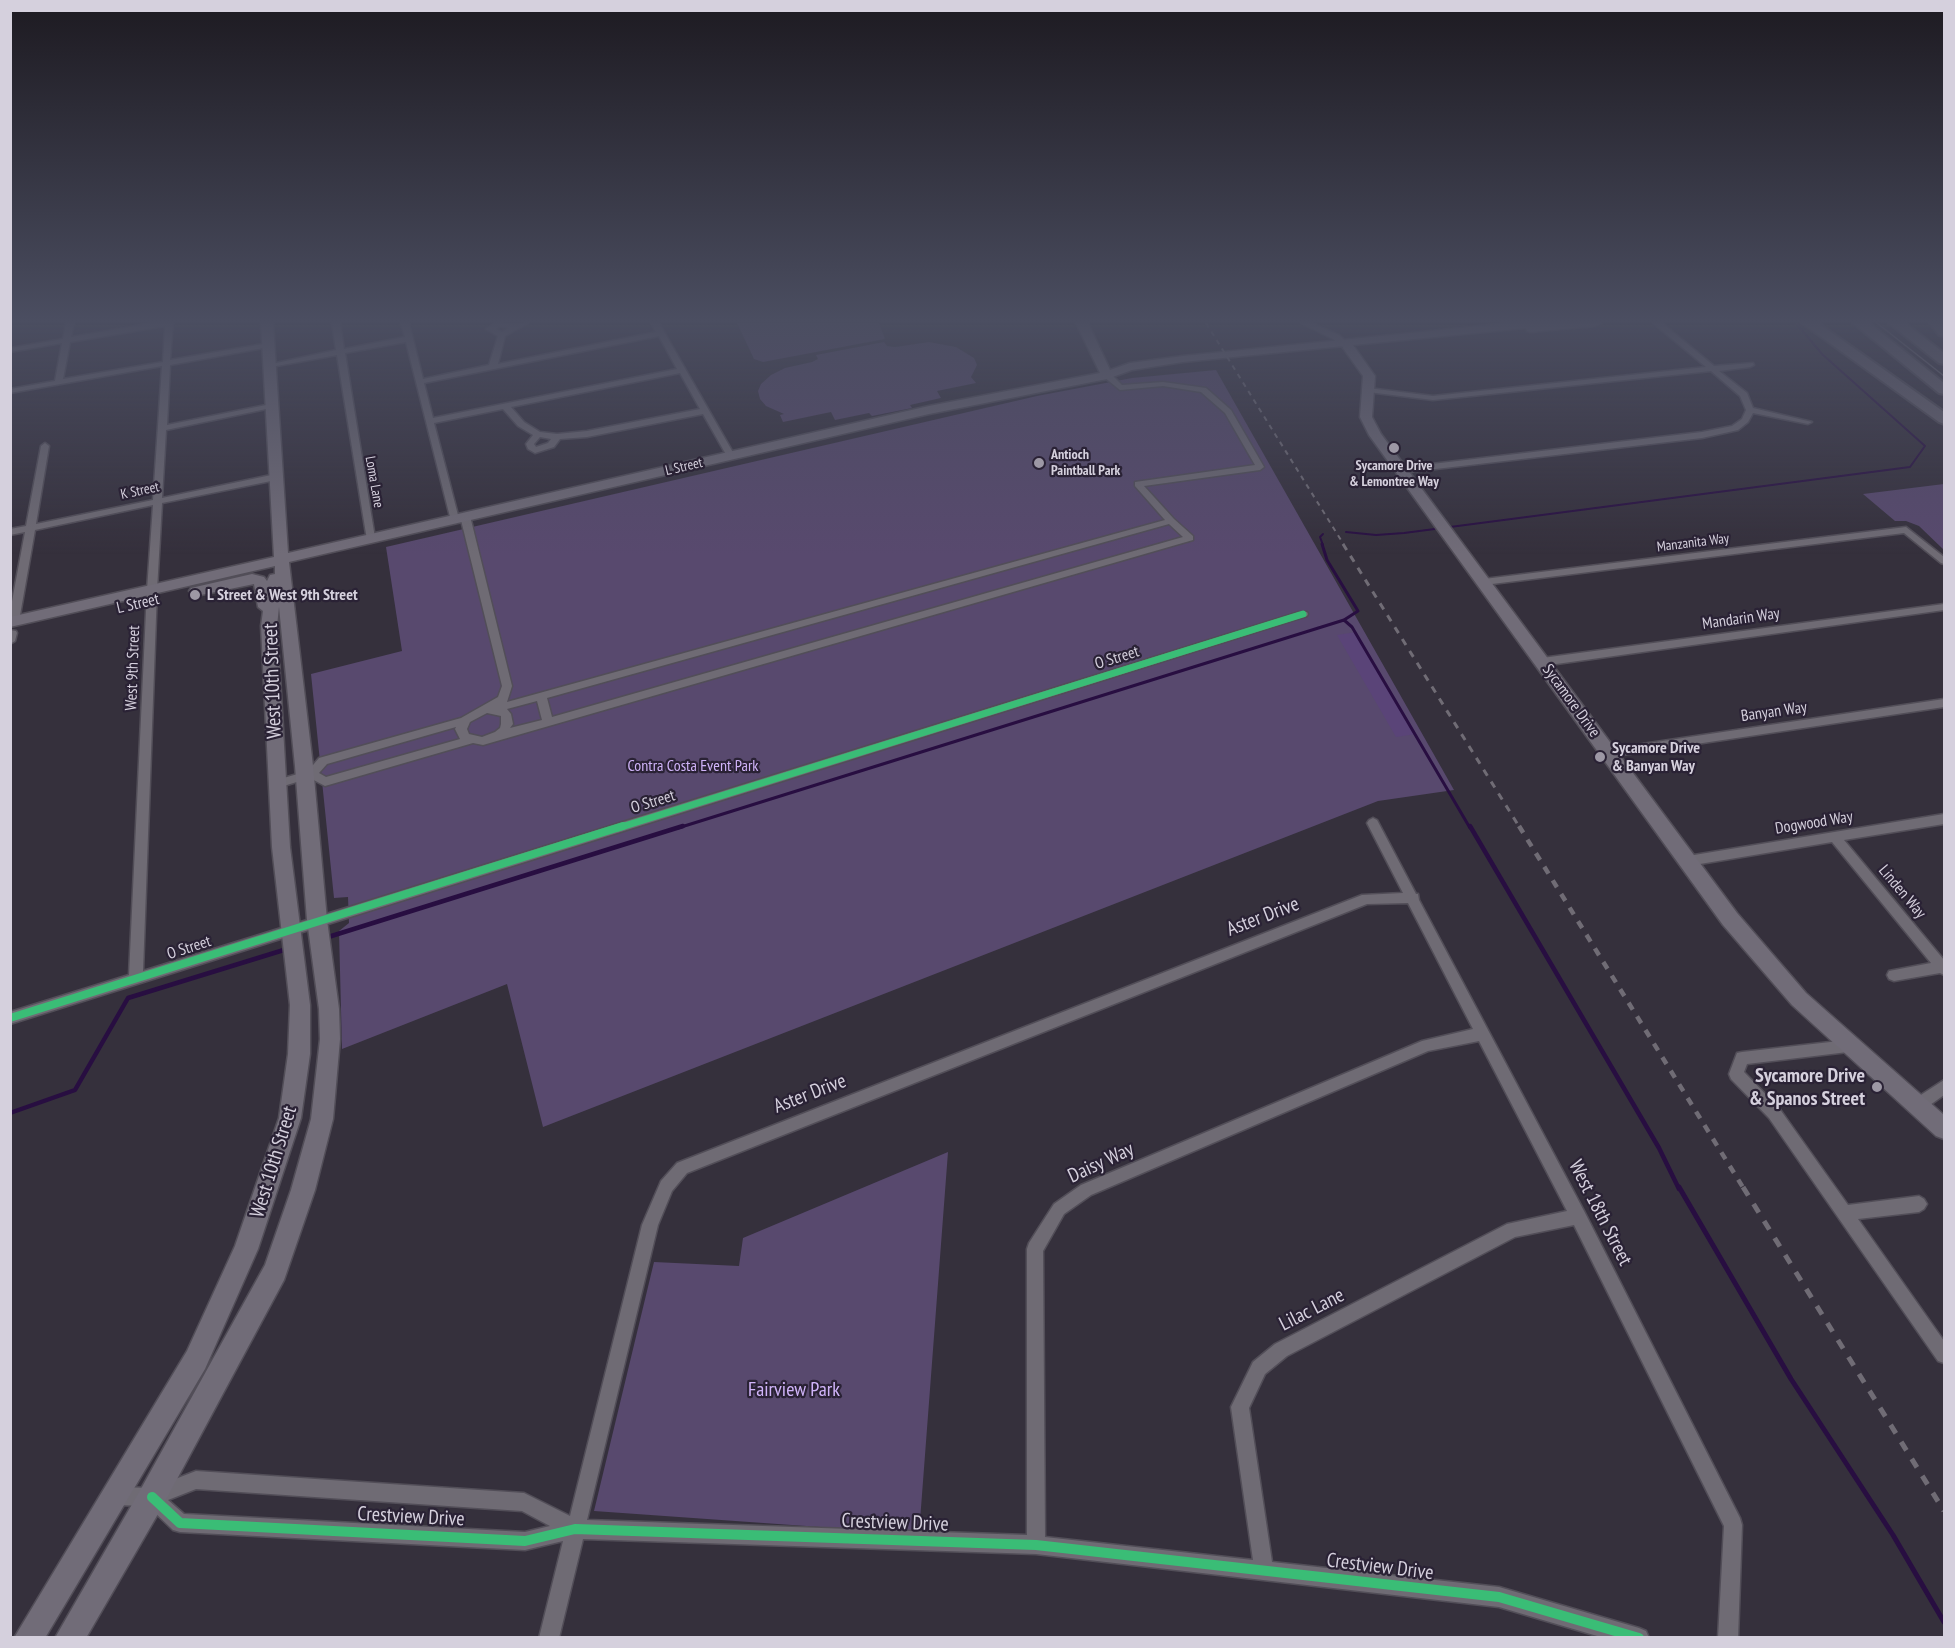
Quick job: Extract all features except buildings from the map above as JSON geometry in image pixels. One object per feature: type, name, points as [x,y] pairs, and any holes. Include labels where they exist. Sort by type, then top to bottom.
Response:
[{"type":"highway","points":[[1917,400],[1944,419]]},
{"type":"main road","name":"West 10th Street","points":[[69,1638],[152,1497],[275,1271],[322,1119],[330,1039],[329,1009],[317,920],[308,775],[281,559],[271,400]]},
{"type":"main road","name":"L Street","points":[[12,630],[281,559],[980,400]]},
{"type":"main road","name":"Sycamore Drive","points":[[1366,400],[1367,423],[1730,919],[1798,999],[1848,1046],[1944,1129]]},
{"type":"main road","name":"West 10th Street","points":[[28,1638],[196,1360],[246,1249],[290,1119],[299,1054],[300,1005],[290,929],[278,784],[269,626],[276,570],[281,559]]},
{"type":"main road","name":"L Street","points":[[151,595],[182,593],[262,564]]},
{"type":"main road","points":[[182,593],[252,579],[259,580],[263,586],[269,626]]},
{"type":"street","name":"West 9th Street","points":[[135,979],[151,595],[164,400]]},
{"type":"street","name":"Loma Lane","points":[[348,400],[370,538]]},
{"type":"street","points":[[424,400],[460,517],[507,686],[502,699],[490,709]]},
{"type":"street","points":[[430,421],[540,400]]},
{"type":"street","points":[[699,400],[731,456]]},
{"type":"street","points":[[308,775],[325,782],[469,740],[491,738],[1190,538],[1171,521],[1138,484],[1260,466],[1228,412],[1214,400]]},
{"type":"street","points":[[1746,400],[1750,410]]},
{"type":"street","points":[[163,428],[271,406]]},
{"type":"street","points":[[506,407],[521,424],[538,434],[557,437],[587,434],[705,411]]},
{"type":"street","points":[[1750,410],[1808,422]]},
{"type":"street","points":[[1401,470],[1702,435],[1735,428],[1750,410]]},
{"type":"street","points":[[538,434],[530,444],[535,450],[551,445],[557,437]]},
{"type":"street","points":[[12,630],[45,446]]},
{"type":"street","name":"K Street","points":[[10,532],[276,477]]},
{"type":"street","points":[[278,784],[308,775],[323,761],[464,721],[471,714],[1171,521]]},
{"type":"street","name":"Manzanita Way","points":[[1484,582],[1906,530],[1944,561]]},
{"type":"street","name":"Mandarin Way","points":[[1542,662],[1944,607]]},
{"type":"street","name":"O Street","points":[[10,1018],[317,920],[1303,614]]},
{"type":"street","points":[[541,696],[548,722]]},
{"type":"street","name":"Banyan Way","points":[[1609,753],[1944,703]]},
{"type":"street","points":[[490,709],[506,714],[508,719],[504,730],[491,738]]},
{"type":"street","points":[[464,721],[462,733],[469,740]]},
{"type":"street","name":"Dogwood Way","points":[[1688,861],[1944,819]]},
{"type":"street","name":"West 18th Street","points":[[1373,823],[1578,1216],[1733,1525],[1728,1638]]},
{"type":"street","name":"Linden Way","points":[[1834,836],[1944,968]]},
{"type":"street","name":"Aster Drive","points":[[549,1638],[650,1225],[666,1186],[682,1168],[715,1153],[1366,898],[1414,898]]},
{"type":"street","points":[[1894,975],[1944,968]]},
{"type":"street","name":"Daisy Way","points":[[1036,1545],[1035,1249],[1059,1209],[1086,1190],[1427,1045],[1482,1034]]},
{"type":"street","points":[[1848,1046],[1742,1058],[1736,1074],[1774,1113],[1944,1355]]},
{"type":"street","points":[[1918,1105],[1944,1088]]},
{"type":"street","points":[[1844,1213],[1919,1204]]},
{"type":"street","name":"Lilac Lane","points":[[1264,1570],[1240,1407],[1259,1368],[1281,1350],[1513,1230],[1578,1216]]},
{"type":"street","name":"Crestview Drive","points":[[114,1496],[152,1497],[196,1480],[524,1502],[575,1529]]},
{"type":"street","name":"Crestview Drive","points":[[152,1497],[180,1523],[525,1541],[575,1529],[1036,1545],[1499,1597],[1639,1638]]},
{"type":"green space","points":[[761,400],[933,400],[910,405],[912,408],[872,416],[869,413],[835,420],[831,412],[783,422],[780,415],[784,414],[766,406]]},
{"type":"green space","name":"Contra Costa Event Park","points":[[1020,400],[1233,400],[1454,790],[1378,801],[543,1127],[507,984],[342,1049],[339,931],[349,923],[348,897],[334,898],[311,674],[402,651],[386,547]]},
{"type":"green space","points":[[1944,484],[1944,550],[1919,526],[1906,521],[1895,521],[1863,494]]},
{"type":"green space","name":"Fairview Park","points":[[948,1152],[919,1534],[594,1511],[654,1262],[739,1266],[743,1238]]},
{"type":"shaded area","points":[[1356,632],[1416,734],[1396,737],[1337,635]]},
{"type":"waterway","points":[[1346,532],[1376,535],[1404,533],[1910,467],[1925,446],[1873,400]]},
{"type":"waterway","points":[[1323,534],[1320,537],[1323,545]]},
{"type":"waterway","points":[[1322,544],[1327,560],[1358,611],[1344,620]]},
{"type":"waterway","points":[[678,828],[1344,620]]},
{"type":"waterway","points":[[1344,620],[1352,627],[1470,828]]},
{"type":"waterway","points":[[325,938],[683,826]]},
{"type":"waterway","points":[[1470,826],[1659,1148],[1679,1189]]},
{"type":"waterway","points":[[10,1113],[75,1090],[128,998],[287,949]]},
{"type":"waterway","points":[[1679,1187],[1791,1379],[1893,1535],[1944,1622]]},
{"type":"railway","points":[[1254,400],[1344,545]]},
{"type":"railway","points":[[1343,544],[1520,828]]},
{"type":"railway","points":[[1519,826],[1744,1189]]},
{"type":"railway","points":[[1743,1187],[1944,1511]]},
{"type":"cycle path","points":[[10,1018],[1303,614]]},
{"type":"cycle path","points":[[152,1497],[180,1523],[525,1541],[575,1529],[1036,1545],[1499,1597],[1639,1638]]},
{"type":"place","name":"Sycamore Drive & Lemontree Way","points":[[1394,448]]},
{"type":"place","name":"Antioch Paintball Park","points":[[1039,463]]},
{"type":"place","name":"L Street & West 9th Street","points":[[195,595]]},
{"type":"place","name":"Sycamore Drive & Banyan Way","points":[[1600,757]]},
{"type":"place","name":"Sycamore Drive & Spanos Street","points":[[1877,1087]]}]
